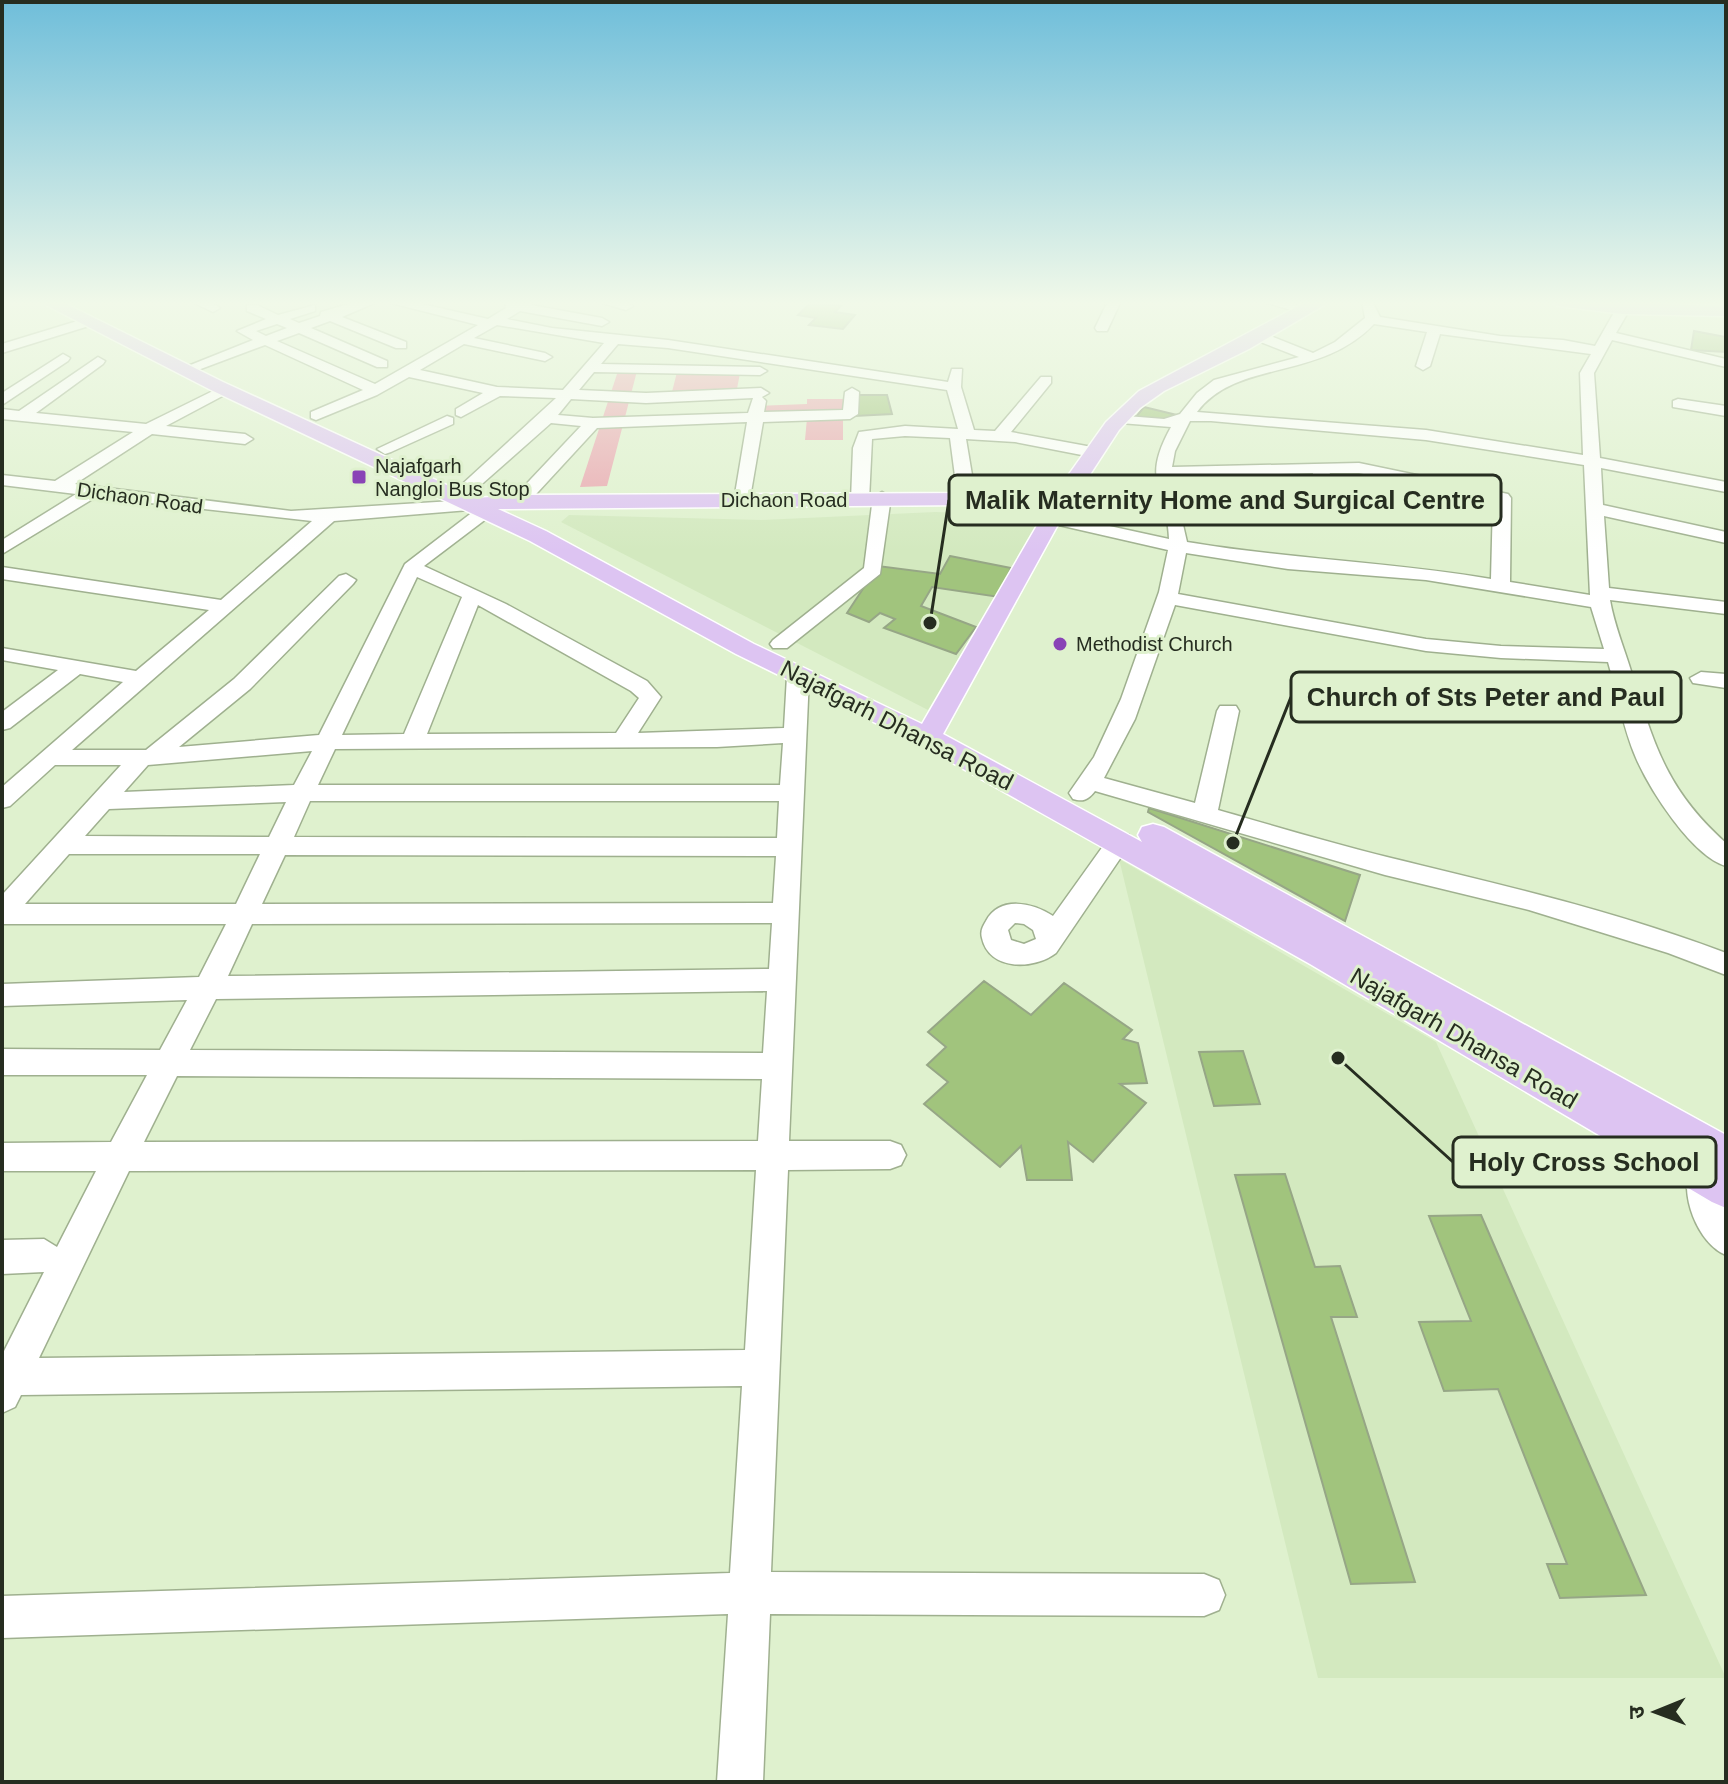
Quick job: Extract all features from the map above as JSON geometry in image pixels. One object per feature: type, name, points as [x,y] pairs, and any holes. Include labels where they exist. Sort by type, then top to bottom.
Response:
[{"type":"main road","name":"Najafgarh Dhansa Road","points":[[219,384],[488,501],[538,536],[798,676],[932,730],[1120,841],[1718,1173]]},
{"type":"main road","points":[[238,384],[316,415],[394,452],[780,644],[932,730],[1085,789],[1718,1173]]},
{"type":"main road","points":[[932,730],[1050,518],[1092,452],[1120,418],[1163,384]]},
{"type":"main road","name":"Dichaon Road","points":[[488,501],[967,499],[1068,490]]},
{"type":"street","points":[[2,400],[25,384]]},
{"type":"street","points":[[22,416],[66,384]]},
{"type":"street","points":[[362,384],[375,390]]},
{"type":"street","points":[[316,415],[385,384]]},
{"type":"street","points":[[465,384],[497,391],[646,398],[761,393]]},
{"type":"street","points":[[488,501],[547,418],[577,384]]},
{"type":"street","points":[[743,500],[754,417],[762,384]]},
{"type":"street","points":[[862,384],[867,393]]},
{"type":"street","points":[[547,418],[593,423],[850,414],[867,393],[953,384]]},
{"type":"street","points":[[956,384],[967,499]]},
{"type":"street","points":[[999,436],[1042,384]]},
{"type":"street","points":[[1220,384],[1208,388],[1186,417],[1168,449],[1162,472],[1163,483],[1176,515],[1178,547],[1170,598],[1122,721],[1085,789],[1205,814],[1385,866],[1529,900],[1676,945],[1726,964]]},
{"type":"street","points":[[1588,384],[1600,598],[1616,656],[1647,757],[1667,793],[1697,831],[1726,857]]},
{"type":"street","points":[[58,487],[149,429],[225,389]]},
{"type":"street","points":[[394,452],[497,391]]},
{"type":"street","points":[[1678,404],[1726,411]]},
{"type":"street","points":[[2,414],[245,439]]},
{"type":"street","points":[[1120,418],[1165,424],[1186,417],[1211,416],[1364,428],[1592,461],[1726,487]]},
{"type":"street","points":[[593,423],[488,501],[412,568],[208,988],[5,1383],[761,1368]]},
{"type":"street","points":[[780,644],[873,570],[871,499],[861,448],[865,435],[905,431],[999,436],[1092,452]]},
{"type":"street","points":[[1162,472],[1321,476],[1359,468],[1502,498],[1500,587]]},
{"type":"street","name":"Dichaon Road","points":[[2,480],[260,514],[329,516],[488,501]]},
{"type":"street","points":[[2,548],[94,491]]},
{"type":"street","points":[[1595,509],[1670,523],[1726,538]]},
{"type":"street","points":[[2,800],[329,516]]},
{"type":"street","points":[[1050,518],[1178,547],[1288,563],[1426,574],[1500,587],[1726,608]]},
{"type":"street","points":[[412,568],[449,582],[639,686],[650,697],[622,741]]},
{"type":"street","points":[[2,573],[227,607]]},
{"type":"street","points":[[2,913],[61,845],[147,758],[242,684],[346,580]]},
{"type":"street","points":[[413,741],[472,596]]},
{"type":"street","points":[[1170,598],[1426,645],[1501,652],[1616,656]]},
{"type":"street","points":[[2,654],[139,678]]},
{"type":"street","points":[[2,723],[76,667]]},
{"type":"street","points":[[740,1782],[798,676]]},
{"type":"street","points":[[1701,678],[1726,681]]},
{"type":"street","points":[[1205,814],[1228,711]]},
{"type":"street","points":[[49,757],[147,758],[325,742],[717,740],[795,735]]},
{"type":"street","points":[[103,801],[302,793],[792,793]]},
{"type":"street","points":[[1049,939],[1120,841]]},
{"type":"street","points":[[61,845],[789,847]]},
{"type":"street","points":[[2,913],[785,913]]},
{"type":"street","points":[[2,995],[208,988],[782,980]]},
{"type":"street","points":[[2,1062],[777,1066]]},
{"type":"street","points":[[2,1157],[890,1155]]},
{"type":"street","points":[[1718,1173],[1702,1194],[1714,1223],[1726,1239]]},
{"type":"street","points":[[2,1257],[44,1256]]},
{"type":"street","points":[[2,1617],[750,1593],[1204,1595]]},
{"type":"shaded area","points":[[614,384],[634,384],[607,486],[580,487]]},
{"type":"shaded area","points":[[674,384],[738,384],[736,394],[671,396]]},
{"type":"shaded area","points":[[807,399],[847,399],[845,411],[758,414],[758,406],[807,404]]},
{"type":"shaded area","points":[[843,417],[843,440],[805,440],[807,418]]},
{"type":"shaded area","points":[[935,512],[1043,515],[928,710],[561,522],[569,515],[761,520]]},
{"type":"shaded area","points":[[1119,859],[1436,1042],[1726,1678],[1318,1678]]},
{"type":"building","points":[[858,395],[887,395],[892,414],[855,416]]},
{"type":"building","points":[[1144,407],[1181,416],[1157,422],[1135,418]]},
{"type":"building","points":[[950,556],[1011,568],[999,597],[932,587],[921,606],[976,627],[956,654],[884,628],[895,619],[880,613],[869,622],[847,613],[878,566],[940,574]]},
{"type":"building","points":[[1149,808],[1360,875],[1345,921],[1148,812]]},
{"type":"building","points":[[984,981],[1031,1015],[1064,983],[1132,1030],[1123,1039],[1138,1043],[1147,1083],[1120,1084],[1146,1103],[1093,1162],[1068,1142],[1072,1180],[1027,1180],[1021,1146],[1000,1167],[924,1104],[948,1082],[927,1065],[946,1047],[928,1032]]},
{"type":"building","points":[[1243,1051],[1260,1104],[1214,1106],[1199,1052]]},
{"type":"building","points":[[1285,1174],[1315,1267],[1340,1266],[1357,1317],[1331,1317],[1415,1582],[1351,1584],[1235,1175]]},
{"type":"building","points":[[1481,1215],[1646,1595],[1560,1598],[1547,1564],[1567,1564],[1498,1389],[1444,1391],[1419,1322],[1471,1321],[1429,1216]]},
{"type":"place","name":"Najafgarh Nangloi Bus Stop","points":[[359,477]]},
{"type":"place","name":"Malik Maternity Home and Surgical Centre","points":[[930,623]]},
{"type":"place","name":"Methodist Church","points":[[1060,644]]},
{"type":"place","name":"Church of Sts Peter and Paul","points":[[1233,843]]},
{"type":"place","name":"Holy Cross School","points":[[1338,1058]]}]
